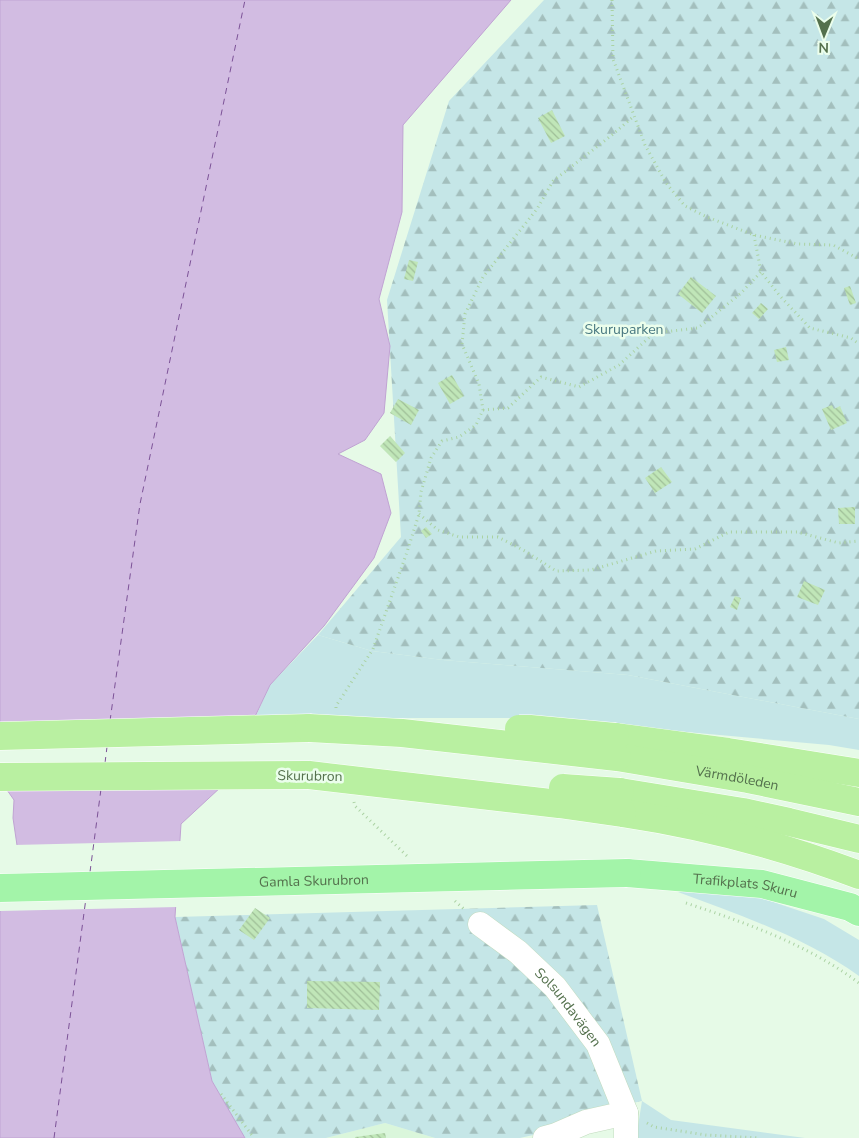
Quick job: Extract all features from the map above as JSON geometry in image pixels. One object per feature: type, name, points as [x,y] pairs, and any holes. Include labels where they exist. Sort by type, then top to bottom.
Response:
[{"type":"highway","points":[[0,736],[309,728],[530,728],[616,747],[728,752],[859,773]]},
{"type":"highway","name":"Värmdöleden","points":[[616,747],[748,779],[859,802]]},
{"type":"highway","name":"Skurubron","points":[[0,777],[309,775],[559,804],[621,802]]},
{"type":"highway","points":[[621,802],[743,812],[859,839]]},
{"type":"highway","points":[[621,802],[661,819],[747,839],[859,875]]},
{"type":"main road","name":"Gamla Skurubron","points":[[0,888],[627,873]]},
{"type":"main road","name":"Trafikplats Skuru","points":[[627,873],[762,884],[850,907],[859,912]]},
{"type":"lane","name":"Solsundavägen","points":[[480,924],[518,952],[555,988],[598,1044],[626,1113],[626,1138]]},
{"type":"lane","points":[[545,1138],[586,1122],[626,1113]]},
{"type":"path","points":[[612,0],[613,59],[645,145],[666,183],[685,206],[707,217],[754,235],[798,244],[833,245],[859,259]]},
{"type":"path","points":[[421,492],[431,458],[442,441],[459,437],[476,426],[483,410],[479,384],[462,344],[465,314],[483,277],[537,209],[553,181],[634,116]]},
{"type":"path","points":[[754,235],[761,272],[780,296],[810,328],[851,338],[859,344]]},
{"type":"path","points":[[483,410],[508,408],[541,377],[579,387],[619,365],[654,333],[698,328],[740,294],[761,272]]},
{"type":"path","points":[[419,514],[438,530],[459,537],[498,537],[525,551],[556,571],[591,570],[656,551],[695,549],[729,532],[797,532],[839,542],[859,541]]},
{"type":"path","points":[[683,902],[745,923],[795,944],[859,982]]},
{"type":"path","points":[[221,1094],[254,1138]]},
{"type":"path","points":[[626,1113],[654,1127],[706,1135],[760,1138]]},
{"type":"shaded area","points":[[0,0],[511,0],[403,125],[402,212],[379,299],[390,346],[384,413],[365,440],[338,454],[381,474],[391,513],[374,558],[324,626],[270,685],[222,786],[181,824],[175,917],[212,1081],[245,1138],[0,1138],[0,912],[20,875],[13,818],[14,800],[0,780]]},
{"type":"shaded area","points":[[385,1123],[435,1138],[326,1138]]},
{"type":"green space","name":"Skuruparken","points":[[544,0],[859,0],[859,719],[628,675],[443,660],[372,651],[318,635],[401,537],[387,300],[449,101]]},
{"type":"green space","points":[[318,635],[372,651],[443,660],[628,675],[859,719],[859,750],[829,745],[531,718],[255,718],[270,685]]},
{"type":"green space","points":[[708,886],[755,896],[824,919],[859,940],[859,976],[794,938],[748,918],[678,892]]},
{"type":"green space","points":[[597,905],[642,1101],[591,1112],[551,1131],[520,1138],[435,1138],[385,1123],[326,1138],[245,1138],[212,1081],[175,917]]},
{"type":"green space","points":[[642,1101],[671,1120],[805,1138],[636,1138]]},
{"type":"pier","points":[[257,719],[225,786],[0,784],[0,723]]},
{"type":"pier","points":[[182,841],[178,907],[0,911],[0,907],[17,875],[14,845]]},
{"type":"building","points":[[552,110],[565,136],[551,143],[538,118]]},
{"type":"building","points":[[409,260],[418,262],[413,281],[404,279]]},
{"type":"building","points":[[691,277],[716,296],[702,313],[678,294]]},
{"type":"building","points":[[850,286],[856,303],[850,305],[844,288]]},
{"type":"building","points":[[761,303],[768,309],[759,319],[752,313]]},
{"type":"building","points":[[786,347],[789,360],[777,362],[774,350]]},
{"type":"building","points":[[452,375],[464,396],[450,404],[438,383]]},
{"type":"building","points":[[398,399],[419,410],[411,425],[390,413]]},
{"type":"building","points":[[832,405],[834,409],[840,406],[847,423],[831,430],[822,409]]},
{"type":"building","points":[[390,436],[405,453],[396,462],[380,446]]},
{"type":"building","points":[[661,467],[672,482],[655,493],[645,478]]},
{"type":"building","points":[[855,507],[855,524],[839,524],[838,508]]},
{"type":"building","points":[[426,527],[432,534],[426,538],[421,531]]},
{"type":"building","points":[[804,581],[825,590],[818,605],[797,597]]},
{"type":"building","points":[[735,596],[741,598],[737,610],[730,607]]},
{"type":"building","points":[[255,908],[270,918],[254,940],[239,930]]},
{"type":"building","points":[[307,981],[380,982],[379,1010],[307,1008]]},
{"type":"building","points":[[385,1133],[386,1138],[355,1138],[355,1137]]},
{"type":"ferry route","points":[[110,721],[140,504],[245,0]]},
{"type":"ferry route","points":[[105,763],[107,747]]},
{"type":"ferry route","points":[[90,872],[101,789]]},
{"type":"ferry route","points":[[54,1138],[86,898]]}]
